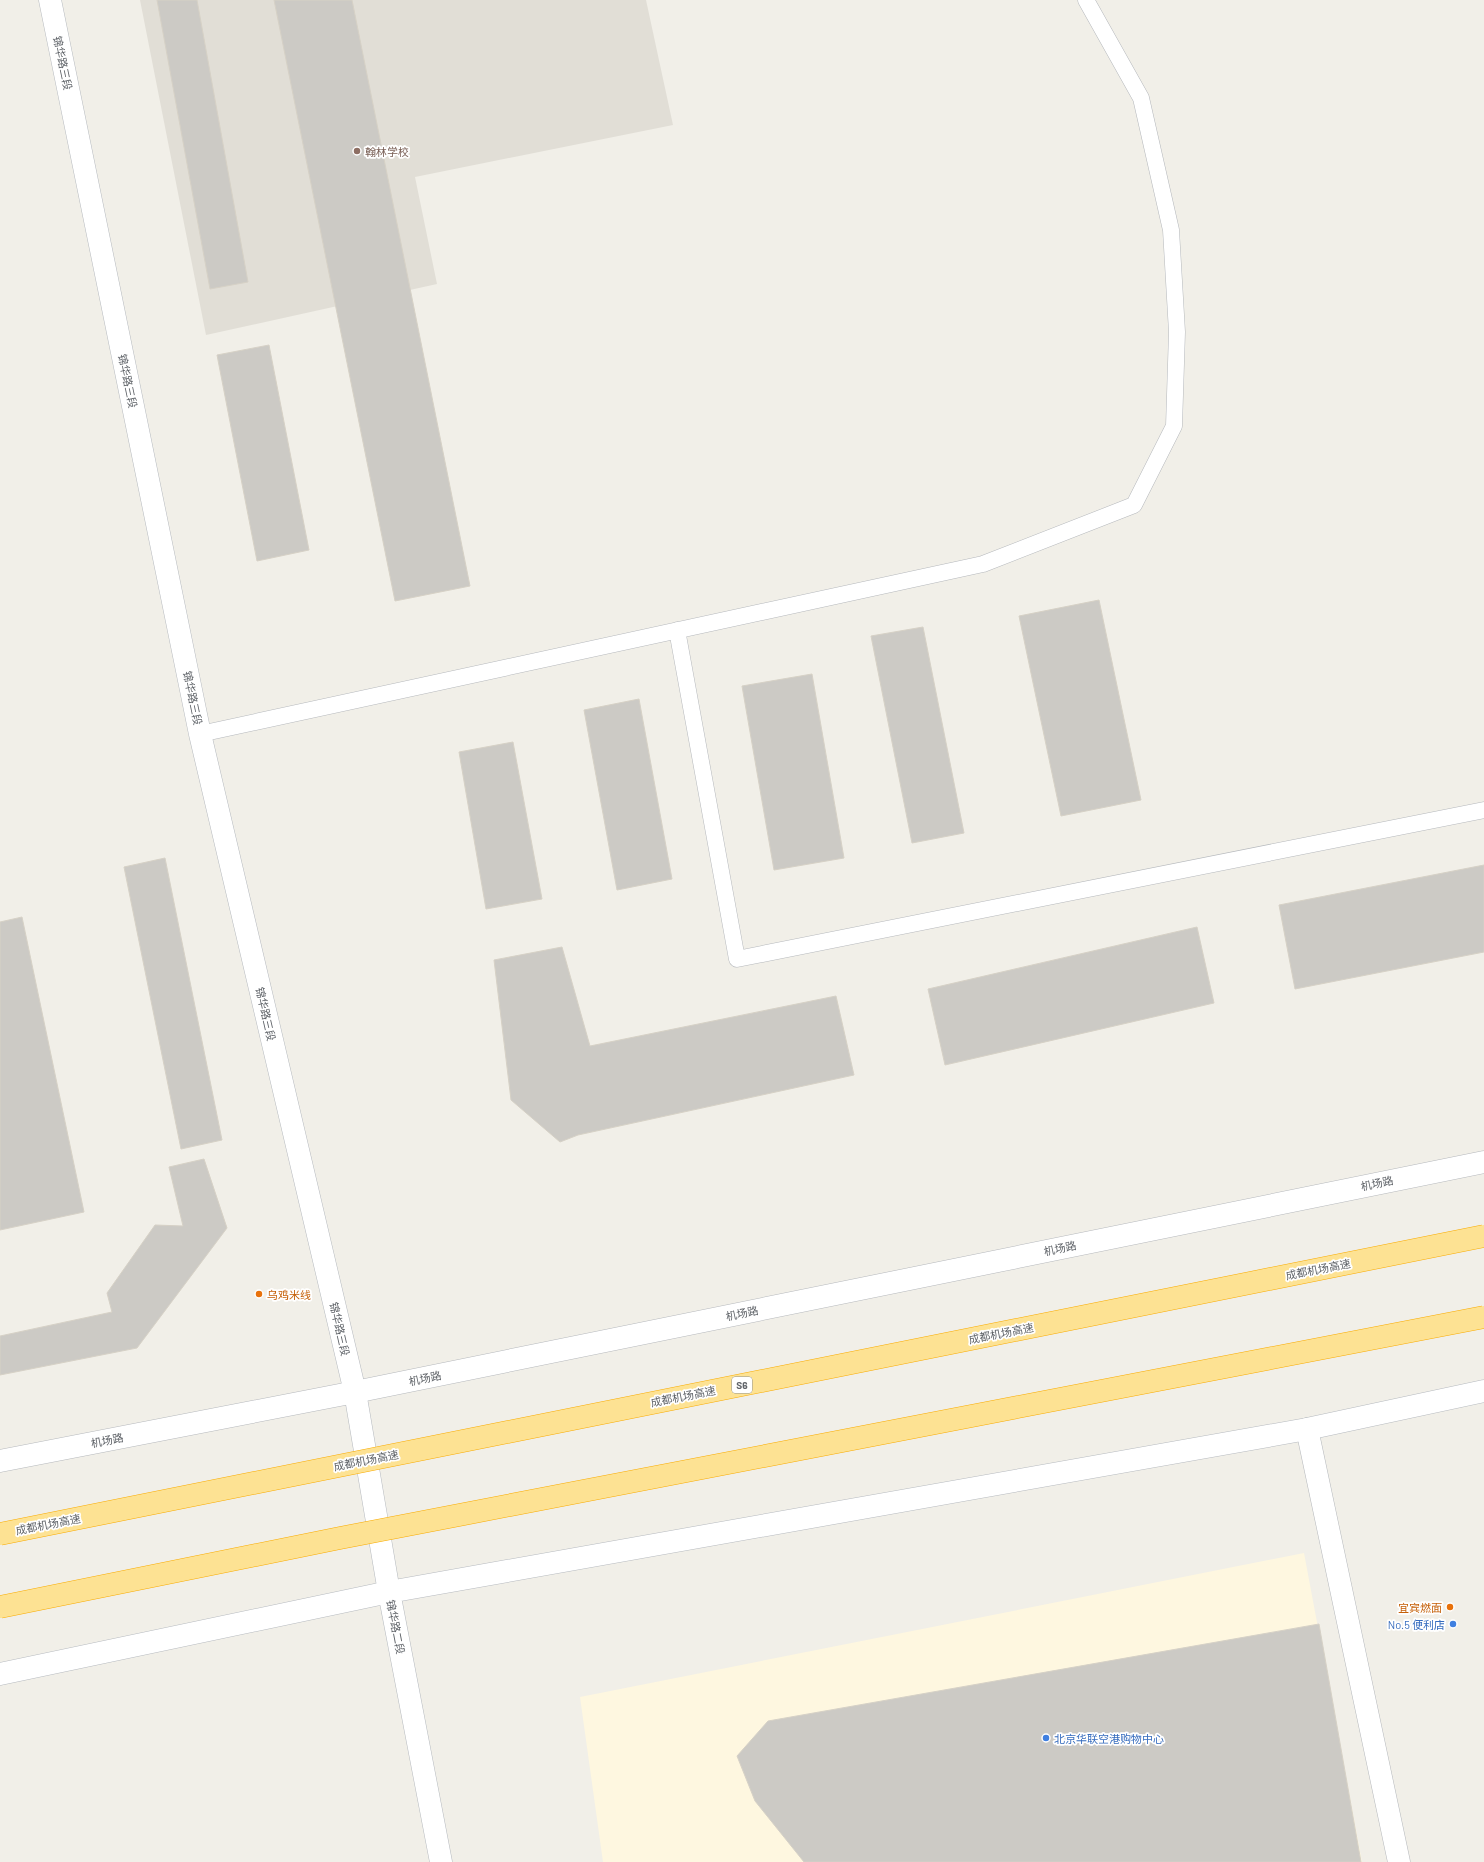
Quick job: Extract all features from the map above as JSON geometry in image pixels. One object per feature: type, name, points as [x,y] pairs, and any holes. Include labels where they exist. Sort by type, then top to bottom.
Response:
[{"type":"highway","name":"成都机场高速","points":[[0,1534],[1484,1236]]},
{"type":"highway","points":[[0,1607],[356,1535],[1484,1317]]},
{"type":"main road","name":"锦华路三段","points":[[50,0],[200,734],[355,1392]]},
{"type":"main road","name":"机场路","points":[[0,1461],[355,1392],[1484,1162]]},
{"type":"main road","points":[[0,1674],[389,1592],[1307,1429],[1484,1391]]},
{"type":"main road","name":"锦华路二段","points":[[355,1392],[389,1592],[441,1862]]},
{"type":"main road","points":[[1307,1429],[1399,1862]]},
{"type":"lane","points":[[200,734],[983,564],[1134,505],[1174,426],[1177,332],[1171,230],[1141,98],[1086,0]]},
{"type":"lane","points":[[677,630],[737,959],[1484,810]]},
{"type":"shaded area","name":"翰林学校","points":[[140,0],[646,0],[673,125],[415,177],[437,284],[206,335]]},
{"type":"shaded area","name":"北京华联空港购物中心","points":[[1304,1553],[1362,1862],[603,1862],[580,1697]]},
{"type":"building","points":[[157,0],[197,0],[248,282],[210,289]]},
{"type":"building","points":[[274,0],[352,0],[470,586],[395,601]]},
{"type":"building","points":[[269,345],[309,550],[257,561],[217,355]]},
{"type":"building","points":[[1099,600],[1141,800],[1061,816],[1019,616]]},
{"type":"building","points":[[923,627],[964,833],[912,843],[871,636]]},
{"type":"building","points":[[812,674],[844,858],[774,870],[742,686]]},
{"type":"building","points":[[639,699],[672,879],[617,890],[584,710]]},
{"type":"building","points":[[513,742],[542,899],[486,909],[459,752]]},
{"type":"building","points":[[165,858],[222,1140],[181,1149],[124,867]]},
{"type":"building","points":[[1484,865],[1484,952],[1295,989],[1279,905]]},
{"type":"building","points":[[22,917],[84,1212],[0,1230],[0,922]]},
{"type":"building","points":[[1197,927],[1214,1003],[945,1065],[928,989]]},
{"type":"building","points":[[562,947],[590,1046],[836,996],[854,1075],[578,1135],[560,1142],[511,1100],[494,960]]},
{"type":"building","points":[[204,1159],[227,1228],[137,1348],[0,1375],[0,1336],[112,1312],[107,1293],[155,1225],[183,1226],[169,1167]]},
{"type":"building","name":"北京华联空港购物中心","points":[[1319,1624],[1361,1862],[804,1862],[755,1801],[737,1756],[768,1721]]},
{"type":"place","name":"翰林学校","points":[[357,151]]},
{"type":"place","name":"乌鸡米线","points":[[259,1294]]},
{"type":"place","name":"宜宾燃面","points":[[1450,1607]]},
{"type":"place","name":"No.5 便利店","points":[[1453,1624]]},
{"type":"place","name":"北京华联空港购物中心","points":[[1046,1738]]}]
